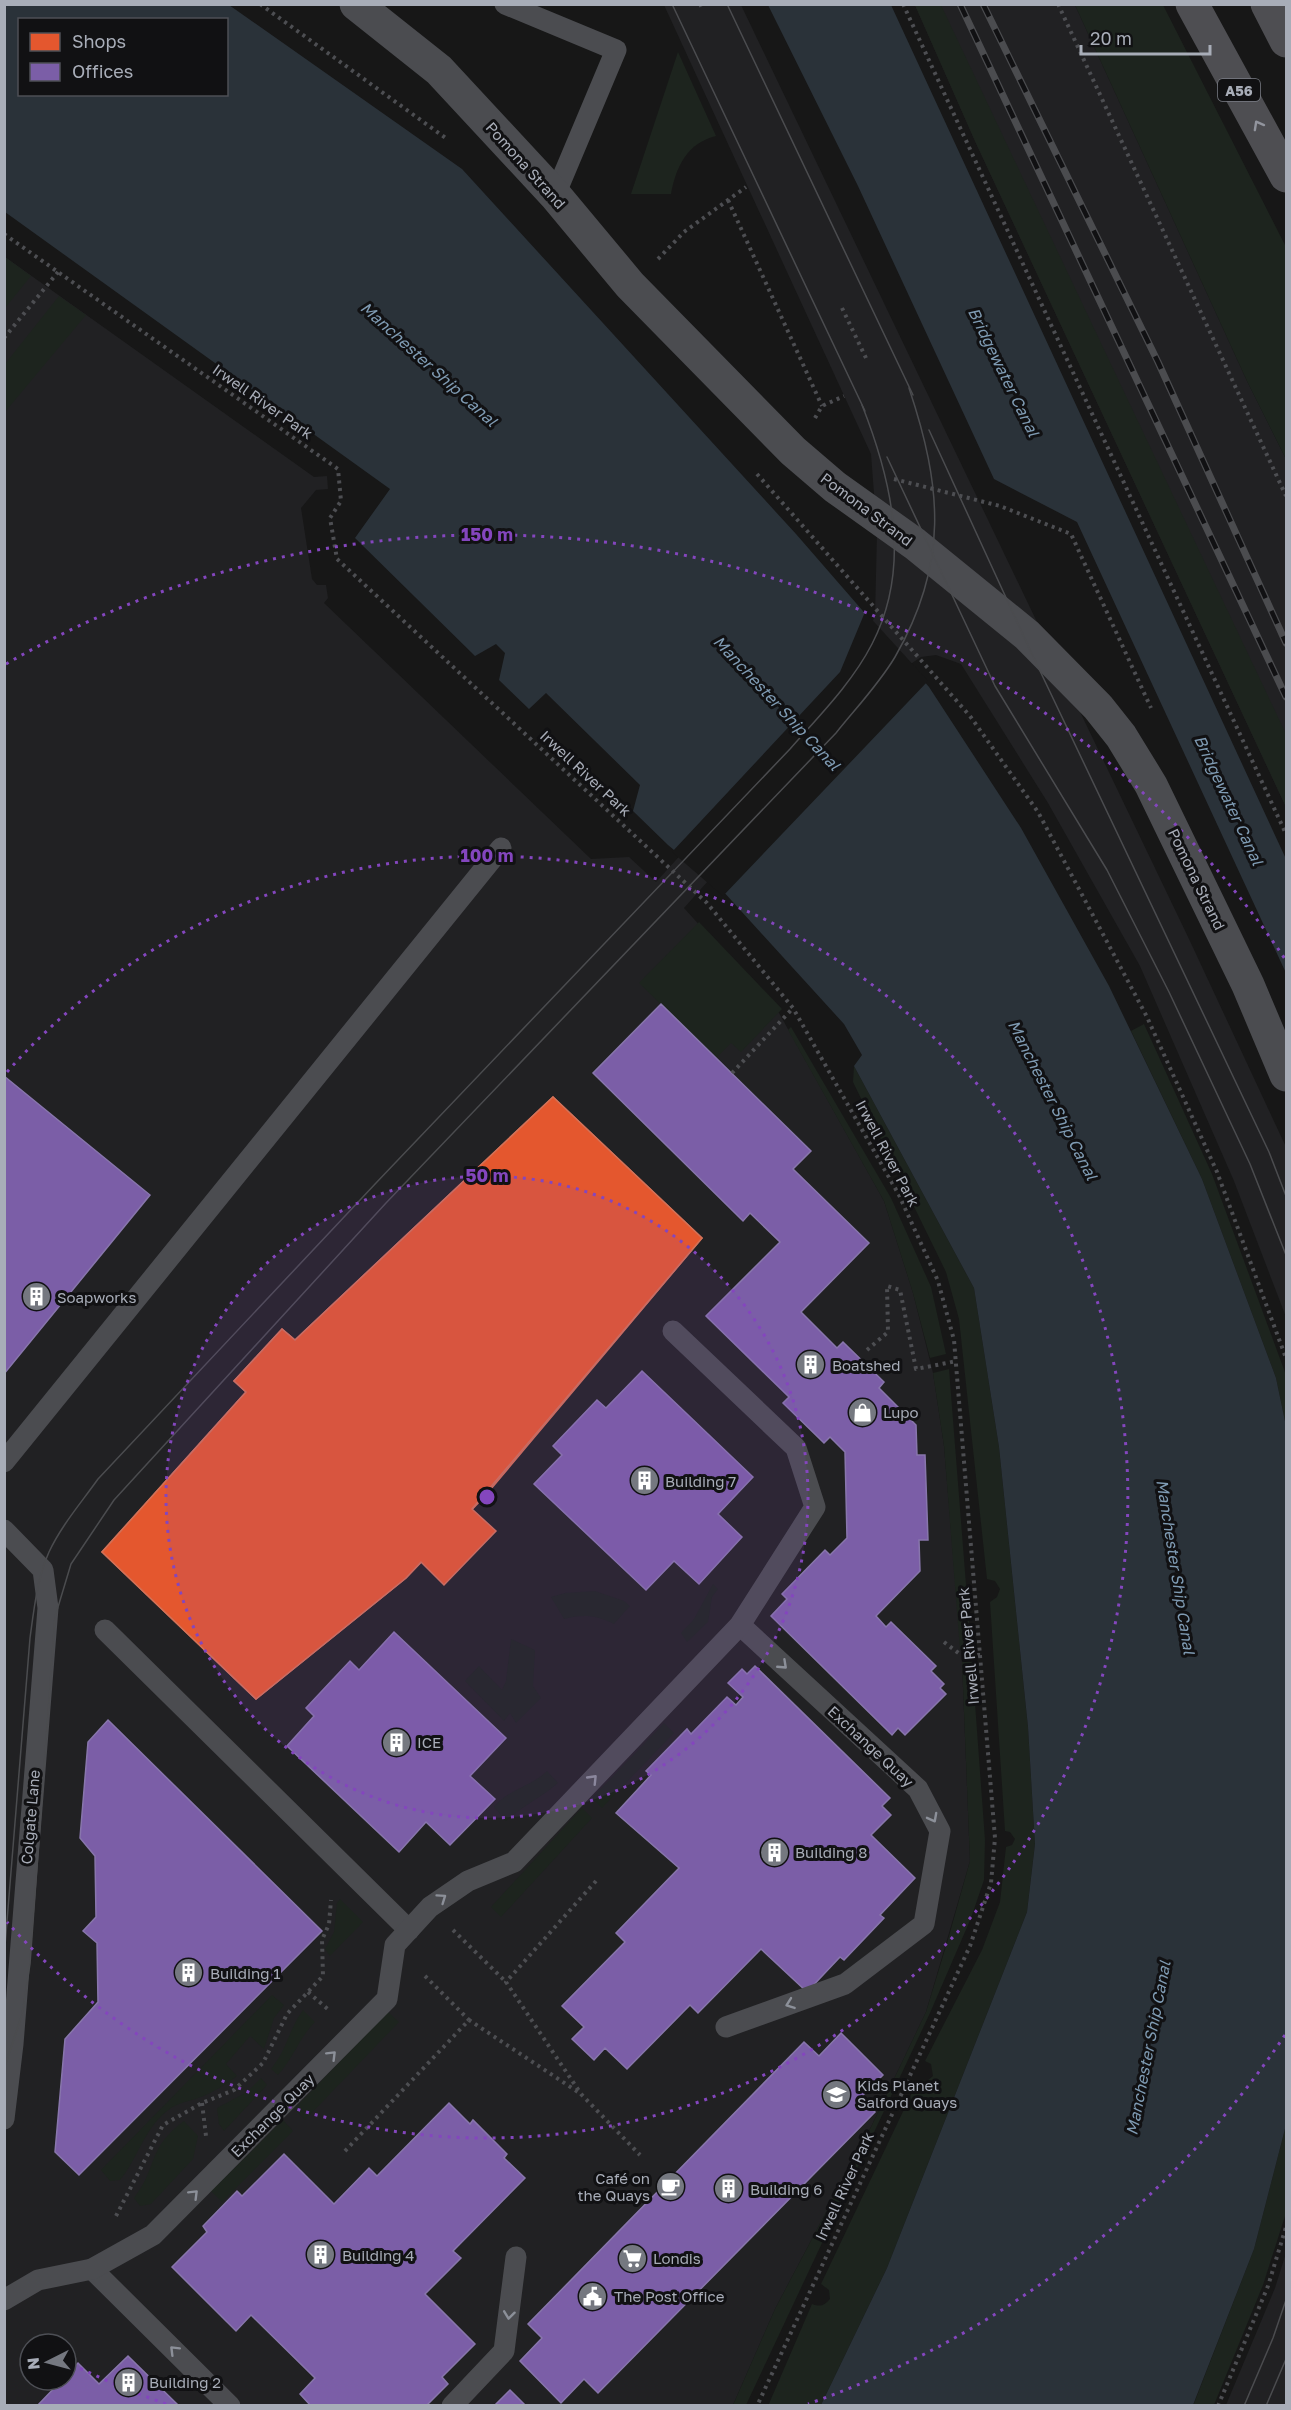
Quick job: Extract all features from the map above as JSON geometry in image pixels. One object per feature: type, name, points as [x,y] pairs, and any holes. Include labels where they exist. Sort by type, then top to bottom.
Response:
[{"type":"highway","name":"A56","points":[[1192,4],[1287,176]]},
{"type":"highway","points":[[1267,4],[1287,41]]},
{"type":"street","name":"Pomona Strand","points":[[356,4],[439,70],[555,195],[630,285],[793,451],[835,487],[915,544],[1027,635],[1098,707],[1120,736],[1151,785],[1248,985],[1287,1075]]},
{"type":"lane","points":[[506,4],[616,50],[555,195]]},
{"type":"lane","points":[[4,1462],[501,848]]},
{"type":"lane","points":[[395,1946],[430,1907],[468,1881],[514,1862],[740,1625],[815,1507],[796,1448],[673,1331]]},
{"type":"lane","name":"Colgate Lane","points":[[4,1530],[43,1570],[48,1608],[16,2008],[4,2119]]},
{"type":"lane","name":"Exchange Quay","points":[[726,2027],[845,1984],[924,1924],[940,1831],[918,1789],[740,1625]]},
{"type":"lane","points":[[105,1630],[409,1930]]},
{"type":"lane","name":"Exchange Quay","points":[[4,2300],[38,2280],[92,2268],[153,2235],[387,1999],[395,1946]]},
{"type":"lane","points":[[4,1974],[16,2008]]},
{"type":"lane","points":[[452,2406],[504,2351],[516,2257]]},
{"type":"lane","points":[[92,2268],[230,2406]]},
{"type":"path","points":[[903,4],[1287,834]]},
{"type":"path","points":[[1058,4],[1287,496]]},
{"type":"path","points":[[660,256],[684,232],[746,187]]},
{"type":"path","points":[[728,200],[822,406]]},
{"type":"path","name":"Irwell River Park","points":[[4,234],[338,468],[341,501],[330,518],[337,559],[707,903],[793,1008],[899,1195],[938,1281],[957,1361],[995,1838],[991,1883],[970,1946],[757,2406]]},
{"type":"path","points":[[4,338],[57,272]]},
{"type":"path","points":[[842,308],[866,358]]},
{"type":"path","points":[[970,716],[1038,812],[1147,1017],[1217,1172],[1287,1358]]},
{"type":"path","points":[[732,1073],[793,1008]]},
{"type":"path","points":[[867,1350],[888,1332],[887,1286],[900,1290],[916,1369],[957,1361]]},
{"type":"path","points":[[944,1642],[961,1656],[981,1655]]},
{"type":"path","points":[[506,1982],[596,1881]]},
{"type":"path","points":[[116,2217],[163,2125],[202,2103],[234,2090],[263,2063],[286,2014],[323,1976],[322,1940],[329,1924],[331,1901],[336,1893]]},
{"type":"path","points":[[430,1907],[506,1982],[581,2094],[640,2155]]},
{"type":"path","points":[[395,1946],[469,2020],[581,2094]]},
{"type":"path","points":[[308,1992],[335,2015]]},
{"type":"path","points":[[345,2151],[469,2020]]},
{"type":"path","points":[[202,2103],[207,2146]]},
{"type":"path","points":[[1218,2406],[1268,2286],[1287,2227]]},
{"type":"shaded area","points":[[664,5],[741,5],[1189,939],[1286,1147],[1286,1317],[1234,1181],[1140,966],[1048,803],[961,664],[936,655],[921,657],[887,680],[684,908],[779,1013],[884,1201],[913,1293],[933,1373],[944,1446],[962,1662],[970,1861],[926,2012],[872,2125],[775,2309],[733,2405],[5,2405],[4,253],[5,257],[314,477],[327,476],[328,489],[316,490],[301,508],[312,579],[317,585],[326,585],[328,598],[324,603],[591,859],[629,857],[656,882],[784,741],[865,638],[875,616],[877,533],[871,454]]},
{"type":"shaded area","points":[[915,5],[1075,5],[1247,381],[1286,459],[1286,807],[975,141]]},
{"type":"shaded area","points":[[915,5],[941,5],[1286,734],[1286,807],[975,141]]},
{"type":"shaded area","points":[[1075,5],[1163,5],[1286,247],[1286,459],[1247,381]]},
{"type":"shaded area","points":[[678,52],[716,136],[706,139],[690,150],[676,175],[671,194],[631,194]]},
{"type":"shaded area","points":[[4,258],[31,276],[5,308]]},
{"type":"shaded area","points":[[59,296],[86,315],[5,412],[5,364]]},
{"type":"shaded area","points":[[699,922],[782,1009],[741,1052],[731,1043],[716,1058],[639,983]]},
{"type":"shaded area","points":[[1144,1024],[1212,1174],[1286,1375],[1286,1426],[1276,1378],[1202,1179],[1131,1031]]},
{"type":"shaded area","points":[[791,1027],[891,1198],[931,1287],[946,1354],[930,1358],[913,1293],[884,1201],[788,1030]]},
{"type":"shaded area","points":[[854,1066],[974,1288],[999,1447],[1028,1727],[1035,1844],[1027,1912],[887,2268],[821,2405],[768,2406],[812,2304],[822,2305],[830,2299],[829,2290],[821,2284],[918,2080],[927,2081],[933,2076],[931,2064],[925,2061],[982,1950],[1000,1902],[1006,1847],[1012,1845],[1015,1839],[1010,1832],[1005,1831],[990,1602],[997,1597],[1000,1589],[995,1581],[987,1579],[959,1319],[946,1272],[853,1082]]},
{"type":"shaded area","points":[[949,1369],[971,1648],[960,1650],[944,1446],[933,1373]]},
{"type":"shaded area","points":[[713,1584],[718,1589],[712,1597],[708,1622],[687,1642],[681,1633],[694,1619]]},
{"type":"shaded area","points":[[595,1591],[624,1601],[630,1606],[614,1624],[589,1616],[564,1619],[551,1597],[565,1593]]},
{"type":"shaded area","points":[[511,1639],[535,1650],[533,1686],[541,1698],[516,1723],[510,1713],[504,1721],[465,1681],[479,1666],[502,1690],[506,1681]]},
{"type":"shaded area","points":[[962,1662],[972,1662],[985,1840],[984,1880],[971,1918],[930,2013],[746,2405],[733,2405],[775,2309],[872,2125],[926,2012],[970,1861]]},
{"type":"shaded area","points":[[664,1723],[674,1733],[602,1808],[592,1798]]},
{"type":"shaded area","points":[[547,1771],[558,1783],[506,1821],[494,1807],[506,1796]]},
{"type":"shaded area","points":[[582,1808],[592,1818],[501,1917],[491,1907]]},
{"type":"shaded area","points":[[340,1899],[363,1922],[330,1956],[325,1949],[334,1932],[337,1903]]},
{"type":"shaded area","points":[[272,1995],[284,2005],[274,2018],[264,2049],[250,2036],[226,2064],[237,2076],[211,2093],[179,2104],[167,2111],[152,2126],[120,2180],[110,2181],[101,2170]]},
{"type":"shaded area","points":[[303,2010],[315,2022],[278,2075],[271,2069]]},
{"type":"shaded area","points":[[388,2012],[399,2022],[305,2120],[294,2109]]},
{"type":"shaded area","points":[[261,2078],[267,2085],[224,2131],[219,2124],[217,2108],[247,2092]]},
{"type":"shaded area","points":[[283,2120],[293,2131],[222,2202],[211,2191]]},
{"type":"shaded area","points":[[184,2121],[198,2136],[193,2159],[151,2204],[140,2206],[134,2198],[147,2177],[158,2149],[172,2131]]},
{"type":"shaded area","points":[[1286,2125],[1286,2213],[1263,2285],[1214,2405],[1193,2406],[1254,2249]]},
{"type":"shaded area","points":[[1286,2253],[1286,2405],[1226,2405],[1275,2288]]},
{"type":"water","name":"Manchester Ship Canal","points":[[5,5],[229,5],[462,169],[796,534],[929,687],[1021,828],[1109,986],[1202,1179],[1276,1378],[1286,1426],[1286,2125],[1254,2249],[1193,2405],[821,2405],[887,2268],[1027,1912],[1035,1844],[1028,1727],[999,1447],[974,1288],[854,1066],[862,1055],[844,1024],[722,890],[668,845],[633,811],[640,785],[546,693],[529,709],[499,680],[505,653],[496,644],[475,656],[355,538],[390,489],[5,212]]},
{"type":"water","name":"Bridgewater Canal","points":[[768,5],[891,5],[1286,859],[1286,973],[1077,522],[994,479],[858,186]]},
{"type":"pier","points":[[865,612],[928,681],[723,896],[672,852],[840,672]]},
{"type":"building: Shops","points":[[553,1097],[702,1238],[485,1496],[406,1578],[256,1699],[102,1552],[246,1392],[234,1381],[282,1329],[295,1340]]},
{"type":"building: Shops","points":[[553,1097],[702,1238],[472,1509],[496,1531],[444,1585],[421,1562],[406,1578],[256,1699],[102,1552],[246,1392],[234,1381],[282,1329],[295,1340]]},
{"type":"building: Offices","name":"Boatshed","points":[[661,1004],[811,1151],[793,1169],[869,1243],[801,1312],[837,1348],[843,1342],[884,1382],[879,1388],[916,1425],[917,1455],[925,1455],[928,1540],[919,1540],[920,1571],[876,1616],[886,1627],[891,1622],[936,1666],[931,1671],[944,1684],[940,1688],[946,1694],[905,1735],[898,1728],[892,1735],[771,1616],[787,1599],[782,1594],[825,1550],[830,1555],[847,1538],[845,1452],[830,1437],[824,1443],[783,1403],[789,1397],[706,1316],[780,1242],[750,1213],[743,1221],[593,1073]]},
{"type":"building: Offices","name":"Soapworks","points":[[4,1076],[150,1195],[4,1374]]},
{"type":"building: Offices","name":"Building 7","points":[[642,1371],[753,1477],[718,1514],[742,1537],[699,1584],[674,1561],[646,1590],[534,1484],[562,1455],[553,1446],[597,1400],[606,1408]]},
{"type":"building: Offices","name":"ICE","points":[[394,1632],[506,1738],[470,1776],[495,1799],[450,1845],[426,1822],[399,1852],[287,1746],[314,1716],[306,1708],[350,1661],[359,1670]]},
{"type":"building: Offices","name":"Building 8","points":[[755,1666],[890,1798],[882,1806],[891,1815],[871,1835],[915,1878],[880,1915],[884,1918],[844,1960],[840,1957],[807,1992],[761,1949],[698,2013],[690,2005],[627,2069],[605,2048],[594,2060],[572,2039],[584,2027],[562,2006],[625,1942],[616,1933],[679,1868],[616,1813],[651,1775],[646,1771],[687,1729],[691,1734],[727,1697],[736,1705],[743,1697],[728,1683],[742,1669],[747,1674]]},
{"type":"building: Offices","name":"Building 1","points":[[108,1720],[322,1931],[79,2175],[55,2152],[65,2039],[98,2002],[97,1943],[83,1931],[96,1917],[95,1856],[80,1838],[88,1742]]},
{"type":"building: Offices","name":"Building 6","points":[[841,2033],[883,2075],[860,2098],[875,2112],[598,2393],[584,2379],[561,2403],[520,2361],[542,2338],[528,2324],[804,2042],[819,2056]]},
{"type":"building: Offices","name":"Building 4","points":[[449,2103],[470,2124],[473,2120],[507,2154],[504,2158],[525,2178],[453,2251],[461,2258],[425,2294],[475,2344],[442,2377],[448,2384],[426,2406],[311,2406],[300,2394],[315,2378],[251,2315],[236,2331],[172,2267],[207,2232],[203,2226],[237,2191],[242,2196],[284,2154],[334,2204],[369,2168],[377,2176]]},
{"type":"building: Offices","name":"Building 2","points":[[128,2356],[179,2406],[37,2406],[50,2392],[78,2392],[78,2363],[99,2384]]},
{"type":"building: Offices","points":[[510,2390],[526,2406],[494,2406]]},
{"type":"tram line","points":[[672,4],[865,411]]},
{"type":"tram line","points":[[727,4],[913,395]]},
{"type":"tram line","points":[[4,2069],[22,2015],[30,1964],[55,1617],[71,1564],[114,1500],[386,1203],[836,733],[882,677],[912,623],[925,589],[932,557],[935,524],[933,492],[920,424],[909,388]]},
{"type":"tram line","points":[[4,1958],[30,1638],[39,1583],[54,1542],[98,1479],[376,1183],[790,749],[855,672],[872,644],[884,615],[892,585],[894,555],[889,494],[873,434],[862,405]]},
{"type":"tram line","points":[[929,430],[1031,652],[1269,1152],[1286,1196]]},
{"type":"tram line","points":[[887,457],[995,686],[1107,870],[1169,992],[1250,1164],[1286,1255]]},
{"type":"tram line","points":[[1244,2406],[1273,2338],[1286,2300]]},
{"type":"tram line","points":[[1266,2406],[1286,2359]]},
{"type":"railway","points":[[960,4],[1286,697]]},
{"type":"railway","points":[[983,4],[1158,362],[1286,643]]},
{"type":"place","name":"Soapworks","points":[[36,1297]]},
{"type":"place","name":"Boatshed","points":[[811,1365]]},
{"type":"place","name":"Lupo","points":[[862,1412]]},
{"type":"place","name":"Building 7","points":[[644,1481]]},
{"type":"place","name":"ICE","points":[[396,1742]]},
{"type":"place","name":"Building 8","points":[[774,1852]]},
{"type":"place","name":"Building 1","points":[[189,1973]]},
{"type":"place","name":"Kids Planet Salford Quays","points":[[836,2094]]},
{"type":"place","name":"Café on the Quays","points":[[671,2187]]},
{"type":"place","name":"Building 6","points":[[729,2189]]},
{"type":"place","name":"Building 4","points":[[321,2255]]},
{"type":"place","name":"Londis","points":[[632,2258]]},
{"type":"place","name":"The Post Office","points":[[593,2296]]},
{"type":"place","name":"Building 2","points":[[128,2382]]}]
